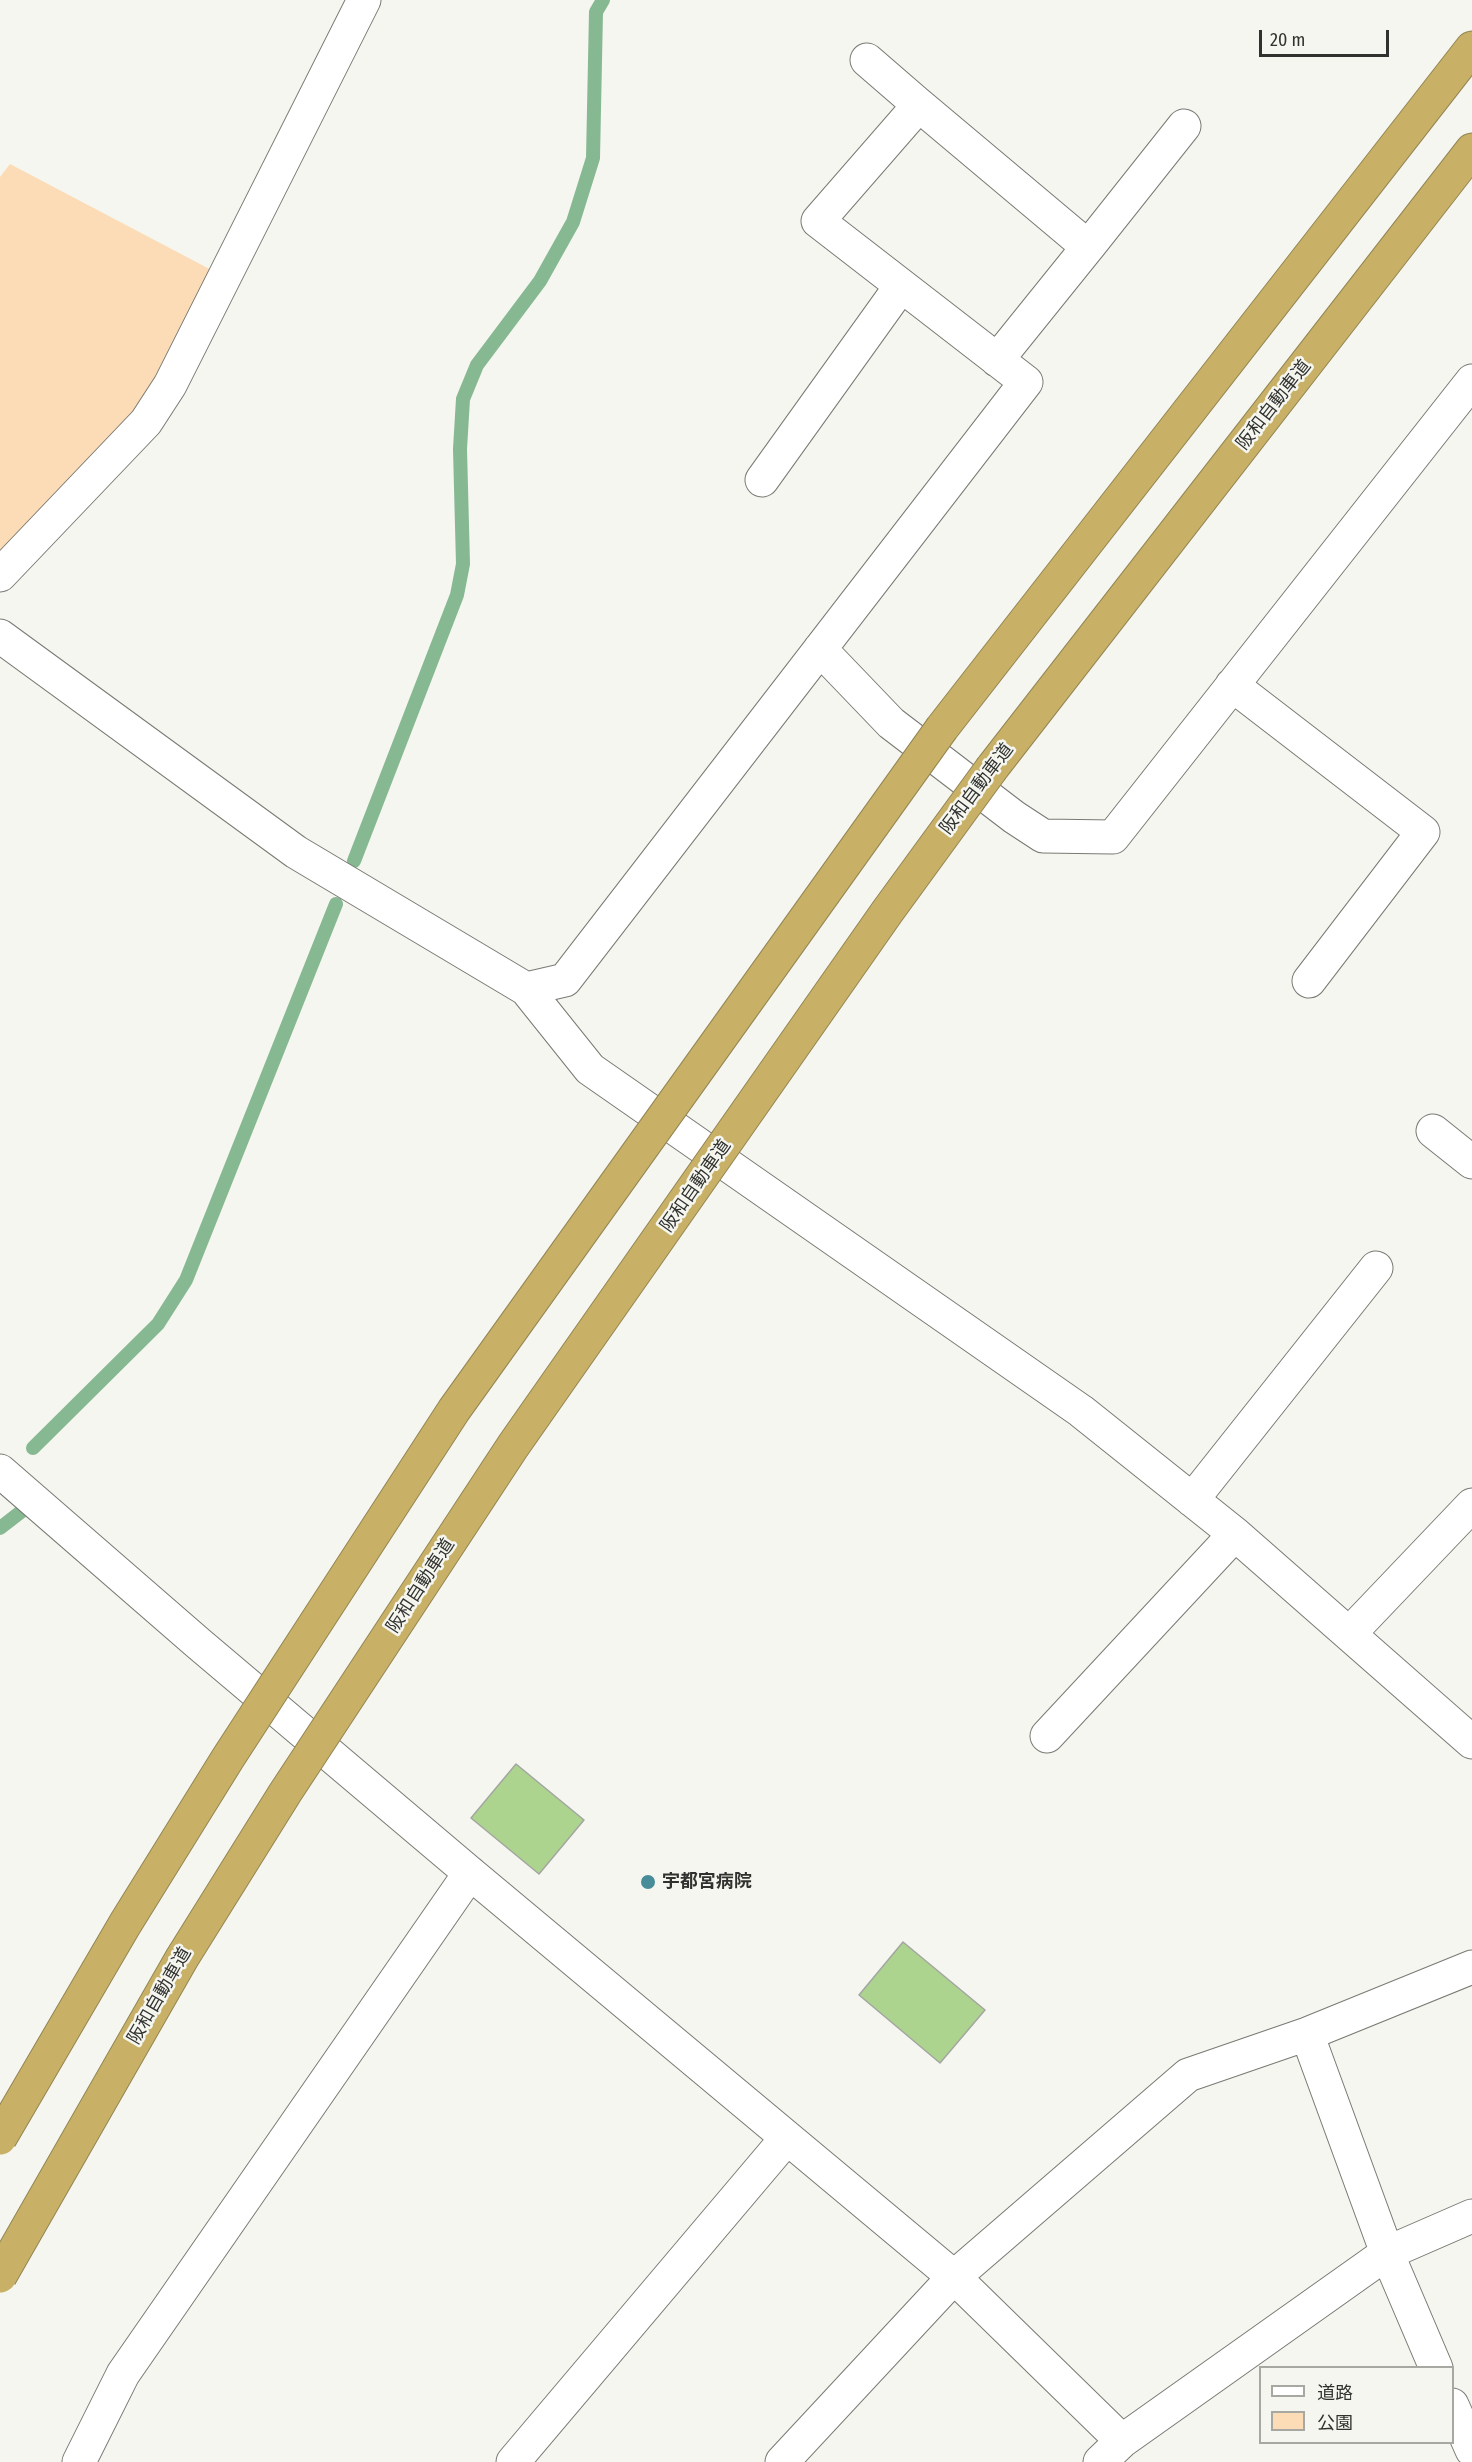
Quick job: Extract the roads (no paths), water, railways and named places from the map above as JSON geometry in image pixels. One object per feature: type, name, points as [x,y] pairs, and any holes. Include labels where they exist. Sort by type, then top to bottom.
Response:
[{"type":"highway","points":[[0,2138],[125,1924],[222,1768],[454,1410],[942,728],[1472,48]]},
{"type":"highway","name":"阪和自動車道","points":[[0,2276],[182,1958],[285,1793],[494,1475],[887,912],[992,768],[1472,150]]},
{"type":"street","points":[[0,575],[146,422],[170,386],[364,0]]},
{"type":"street","points":[[867,60],[1088,246]]},
{"type":"street","points":[[526,989],[565,980],[1026,382],[818,221],[919,105]]},
{"type":"street","points":[[997,360],[1184,126]]},
{"type":"street","points":[[762,480],[901,286]]},
{"type":"street","points":[[820,649],[891,723],[1014,817],[1043,836],[1113,837],[1472,381]]},
{"type":"street","points":[[2,641],[296,852],[526,989],[590,1069],[1081,1411],[1235,1534],[1472,1742]]},
{"type":"street","points":[[1232,685],[1423,832],[1309,981]]},
{"type":"street","points":[[1433,1131],[1472,1162]]},
{"type":"street","points":[[1192,1500],[1376,1268]]},
{"type":"street","points":[[0,1471],[470,1873],[954,2277],[1111,2452],[1387,2253],[1472,2216]]},
{"type":"street","points":[[1349,1634],[1472,1505]]},
{"type":"street","points":[[1047,1736],[1235,1534]]},
{"type":"street","points":[[79,2462],[123,2374],[470,1873]]},
{"type":"street","points":[[782,2462],[954,2277],[1188,2075],[1307,2034],[1472,1966]]},
{"type":"street","points":[[1307,2034],[1387,2253],[1436,2366]]},
{"type":"street","points":[[513,2462],[786,2139]]},
{"type":"street","points":[[1454,2410],[1472,2450]]},
{"type":"waterway","points":[[354,861],[457,595],[463,564],[460,449],[463,399],[477,365],[540,281],[573,222],[593,158],[596,12],[603,0]]},
{"type":"waterway","points":[[33,1448],[158,1324],[186,1280],[336,904]]},
{"type":"waterway","points":[[0,1528],[22,1511]]},
{"type":"place","name":"宇都宮病院","points":[[648,1882]]}]
